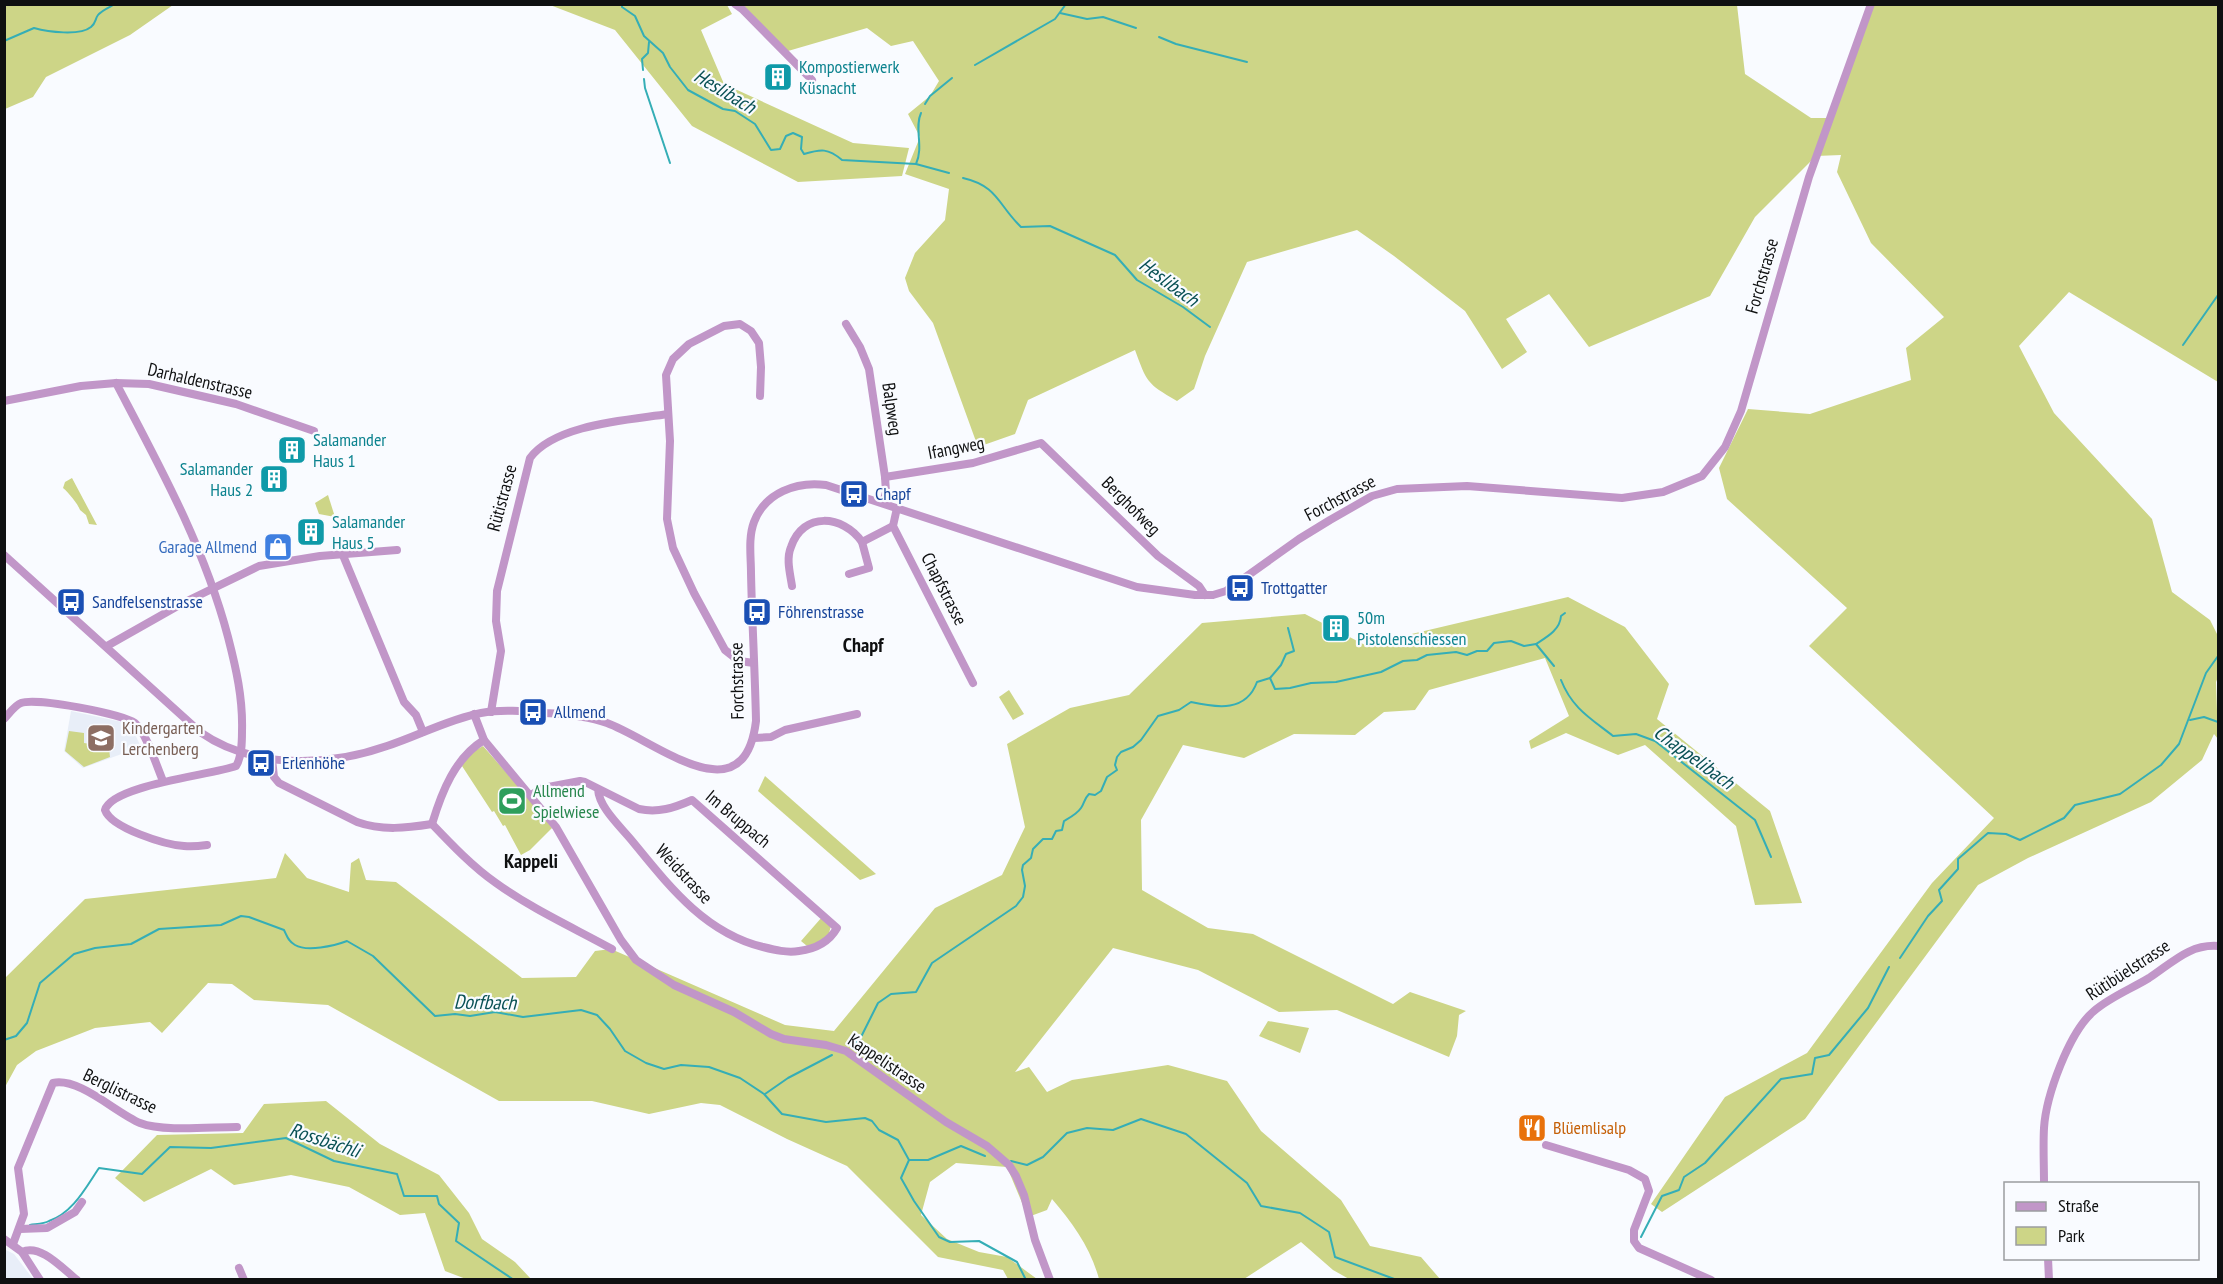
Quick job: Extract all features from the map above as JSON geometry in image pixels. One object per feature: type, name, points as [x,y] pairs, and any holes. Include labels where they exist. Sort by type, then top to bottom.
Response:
[{"type":"street","points":[[735,4],[750,16],[812,80]]},
{"type":"street","name":"Forchstrasse","points":[[4,555],[200,732],[221,746],[240,753],[272,759],[321,760],[361,755],[474,714],[491,712],[566,714],[606,722],[671,755],[702,767],[714,770],[732,768],[741,763],[749,752],[756,721],[751,534],[760,510],[780,493],[795,486],[806,483],[826,485],[1137,587],[1172,593],[1205,595],[1226,591],[1330,520],[1372,496],[1397,489],[1467,486],[1622,498],[1663,492],[1702,476],[1725,447],[1741,411],[1809,177],[1871,4]]},
{"type":"street","points":[[754,663],[739,661],[725,650],[673,548],[667,519],[670,441],[666,375],[673,359],[689,344],[729,324],[743,326],[757,339],[761,367],[760,396]]},
{"type":"street","name":"Balpweg","points":[[846,324],[860,347],[869,369],[885,477],[884,504]]},
{"type":"street","points":[[116,383],[177,501],[213,589],[237,675],[242,723],[238,764],[164,781],[113,799],[106,807],[107,816],[144,836],[175,845],[186,847],[207,845]]},
{"type":"street","name":"Darhaldenstrasse","points":[[4,401],[81,386],[116,383],[149,384],[225,401],[314,432]]},
{"type":"street","name":"Rütistrasse","points":[[491,712],[501,651],[496,621],[498,581],[530,458],[533,453],[556,438],[579,429],[668,414]]},
{"type":"street","name":"Berghofweg","points":[[1032,444],[1045,445],[1158,556],[1199,586],[1205,595]]},
{"type":"street","name":"Ifangweg","points":[[885,477],[973,463],[1032,444]]},
{"type":"street","points":[[862,542],[893,526],[897,508]]},
{"type":"street","points":[[792,586],[789,558],[791,547],[798,533],[809,525],[824,521],[839,523],[855,533],[862,542],[869,568],[849,574]]},
{"type":"street","name":"Chapfstrasse","points":[[893,526],[973,683]]},
{"type":"street","points":[[106,646],[183,603],[259,566],[342,553],[397,550]]},
{"type":"street","points":[[342,553],[405,702],[416,715],[423,732]]},
{"type":"street","points":[[4,719],[20,703],[37,701],[72,706],[128,720],[140,729],[164,781]]},
{"type":"street","points":[[474,714],[484,740],[531,795]]},
{"type":"street","name":"Forchstrasse","points":[[754,738],[771,737],[785,730],[857,714]]},
{"type":"street","points":[[432,824],[438,805],[458,765],[468,750],[484,740]]},
{"type":"street","points":[[272,759],[274,777],[279,783],[357,822],[367,826],[390,829],[432,824]]},
{"type":"street","name":"Im Bruppach","points":[[531,795],[543,788],[585,782],[646,810],[675,808],[692,800],[837,928]]},
{"type":"street","name":"Weidstrasse","points":[[598,789],[601,802],[680,897],[704,920],[731,936],[766,948],[794,952],[815,948],[834,934],[837,928]]},
{"type":"street","name":"Kappelistrasse","points":[[531,795],[556,827],[630,954],[656,974],[734,1012],[771,1034],[784,1039],[826,1045],[846,1052],[936,1116],[987,1146],[1009,1165],[1024,1195],[1035,1240],[1050,1280]]},
{"type":"street","points":[[432,824],[497,884],[612,949]]},
{"type":"street","name":"Rütibüelstrasse","points":[[2044,1182],[2044,1127],[2050,1095],[2071,1043],[2085,1019],[2106,1002],[2149,978],[2186,952],[2197,947],[2218,946]]},
{"type":"street","name":"Berglistrasse","points":[[14,1244],[24,1214],[18,1168],[53,1083],[61,1081],[80,1088],[139,1123],[156,1127],[237,1127]]},
{"type":"street","points":[[1546,1145],[1629,1170],[1645,1179],[1649,1191],[1634,1230],[1634,1240],[1639,1248],[1711,1280]]},
{"type":"street","points":[[20,1229],[47,1228],[75,1212],[82,1202]]},
{"type":"street","points":[[4,1239],[14,1244],[40,1280]]},
{"type":"street","points":[[21,1252],[31,1248],[40,1252],[77,1280]]},
{"type":"street","points":[[2048,1260],[2049,1280]]},
{"type":"street","points":[[239,1268],[244,1280]]},
{"type":"shaded area","name":"Kindergarten Lerchenberg","points":[[71,711],[122,722],[132,728],[141,747],[83,768],[64,751]]},
{"type":"shaded area","points":[[4,1249],[14,1254],[33,1279],[5,1279]]},
{"type":"green space","points":[[5,4],[173,5],[130,35],[46,77],[33,97],[5,109]]},
{"type":"green space","points":[[550,5],[727,5],[732,14],[701,30],[724,84],[853,143],[909,148],[902,176],[798,182],[692,126],[615,30]]},
{"type":"green space","points":[[743,5],[1737,5],[1745,74],[1811,118],[1830,118],[1873,5],[2218,5],[2218,382],[2069,292],[2019,346],[2054,413],[2152,519],[2172,592],[2210,620],[2218,636],[2216,682],[2218,739],[2214,734],[2202,760],[2151,802],[2028,858],[1978,885],[1805,1119],[1662,1212],[1651,1204],[1725,1097],[1807,1053],[1932,883],[1994,818],[1809,646],[1847,608],[1727,499],[1719,468],[1748,409],[1810,414],[1911,380],[1906,348],[1944,317],[1871,243],[1837,172],[1841,155],[1816,156],[1755,217],[1710,296],[1589,347],[1549,294],[1506,319],[1527,352],[1502,369],[1465,311],[1357,230],[1247,262],[1205,356],[1194,389],[1177,401],[1149,381],[1135,350],[1028,400],[1015,434],[978,447],[933,323],[909,291],[905,278],[915,253],[945,220],[949,189],[905,174],[920,137],[908,114],[930,96],[939,81],[913,41],[891,46],[867,28],[788,51]]},
{"type":"green space","points":[[72,478],[97,525],[89,524],[86,515],[63,488],[65,482]]},
{"type":"green space","points":[[328,495],[335,517],[319,514],[315,503]]},
{"type":"green space","points":[[1568,597],[1625,627],[1669,684],[1657,719],[1770,811],[1802,903],[1755,905],[1736,826],[1645,745],[1618,755],[1566,733],[1531,749],[1529,741],[1569,716],[1545,658],[1429,690],[1415,710],[1384,712],[1355,735],[1294,734],[1244,758],[1183,745],[1141,820],[1142,890],[1208,928],[1253,934],[1393,1004],[1410,992],[1466,1011],[1459,1015],[1457,1036],[1449,1057],[1337,1010],[1279,1012],[1198,970],[1113,948],[1015,1072],[1029,1067],[1047,1092],[1072,1080],[1168,1065],[1227,1081],[1261,1131],[1341,1200],[1370,1246],[1421,1257],[1440,1279],[1349,1279],[1333,1270],[1301,1242],[1244,1279],[1099,1279],[1096,1268],[1080,1237],[1052,1199],[1047,1210],[1028,1217],[1007,1167],[956,1163],[930,1182],[921,1215],[947,1239],[979,1252],[1007,1257],[1037,1279],[1008,1279],[1003,1270],[938,1257],[847,1166],[720,1105],[701,1103],[649,1114],[592,1101],[499,1101],[328,1005],[254,1000],[232,984],[208,983],[162,1033],[150,1022],[95,1028],[36,1051],[17,1065],[5,1087],[5,978],[85,899],[276,878],[285,853],[307,878],[349,892],[351,863],[359,858],[366,880],[396,882],[522,978],[576,977],[595,951],[611,949],[785,1025],[834,1031],[935,908],[1002,875],[1025,827],[1007,744],[1070,708],[1129,695],[1202,623],[1305,614],[1365,645]]},
{"type":"green space","points":[[1009,690],[1024,714],[1013,720],[999,697]]},
{"type":"green space","points":[[69,731],[84,733],[84,743],[104,746],[105,749],[109,749],[110,757],[84,767],[65,751]]},
{"type":"green space","points":[[483,746],[552,828],[530,850],[521,855],[505,825],[503,826],[494,811],[492,812],[462,766],[469,754]]},
{"type":"green space","points":[[765,776],[876,874],[860,880],[758,791]]},
{"type":"green space","points":[[822,917],[831,926],[827,940],[807,946],[801,941]]},
{"type":"green space","points":[[1268,1021],[1309,1028],[1300,1053],[1259,1036]]},
{"type":"green space","points":[[326,1101],[380,1144],[439,1175],[469,1213],[482,1239],[515,1262],[531,1279],[466,1279],[445,1271],[425,1213],[400,1215],[349,1187],[291,1175],[234,1185],[211,1169],[144,1202],[115,1178],[157,1135],[243,1133],[264,1104]]},
{"type":"waterway","name":"Heslibach","points":[[4,41],[34,28],[64,32],[86,30],[93,26],[100,13],[115,4]]},
{"type":"waterway","name":"Heslibach","points":[[622,4],[622,7],[635,16],[644,36],[663,53],[670,67],[688,90],[723,109],[735,111],[755,124],[771,150],[780,149],[786,136],[793,133],[802,137],[801,149],[804,154],[824,151],[833,153],[842,160],[916,164],[949,173]]},
{"type":"waterway","points":[[975,65],[1055,19],[1066,4]]},
{"type":"waterway","points":[[1060,13],[1087,19],[1103,17],[1136,28]]},
{"type":"waterway","points":[[1159,37],[1176,44],[1247,62]]},
{"type":"waterway","points":[[643,70],[642,59],[648,53],[649,42]]},
{"type":"waterway","points":[[925,104],[930,96],[952,78]]},
{"type":"waterway","points":[[644,79],[670,163]]},
{"type":"waterway","points":[[916,164],[919,151],[918,125],[921,113]]},
{"type":"waterway","name":"Heslibach","points":[[963,178],[991,191],[1021,227],[1050,226],[1115,255],[1137,280],[1183,307],[1210,327]]},
{"type":"waterway","points":[[2183,345],[2218,295]]},
{"type":"waterway","points":[[1536,644],[1556,629],[1561,616],[1565,613]]},
{"type":"waterway","points":[[1270,678],[1281,665],[1286,654],[1294,651],[1288,628]]},
{"type":"waterway","name":"Chappelibach","points":[[848,1045],[859,1041],[878,1003],[891,994],[916,992],[932,963],[1016,906],[1023,897],[1025,886],[1023,865],[1031,858],[1033,849],[1043,839],[1052,839],[1056,831],[1062,830],[1064,821],[1079,810],[1089,794],[1095,795],[1101,791],[1107,777],[1117,770],[1115,765],[1117,757],[1141,740],[1158,716],[1179,710],[1191,702],[1211,706],[1230,706],[1246,699],[1257,682],[1270,678],[1275,689],[1311,683],[1336,682],[1381,672],[1403,661],[1417,660],[1427,655],[1456,652],[1467,655],[1477,651],[1487,651],[1494,643],[1511,641],[1524,646],[1536,644],[1554,666]]},
{"type":"waterway","points":[[1900,958],[1928,916],[1942,901],[1939,890],[1958,869],[1958,859],[1988,833],[2006,834],[2020,840],[2064,818],[2075,805],[2120,794],[2161,765],[2179,744],[2206,673],[2218,656]]},
{"type":"waterway","name":"Chappelibach","points":[[1561,680],[1576,705],[1613,736],[1636,734],[1655,741],[1755,820],[1771,857]]},
{"type":"waterway","points":[[2190,720],[2204,717],[2218,722]]},
{"type":"waterway","name":"Dorfbach","points":[[4,1040],[16,1036],[27,1023],[40,983],[74,954],[95,948],[131,944],[159,929],[221,925],[241,916],[249,917],[284,930],[291,942],[300,947],[321,948],[347,941],[373,956],[435,1016],[455,1014],[470,1016],[495,1012],[523,1017],[581,1010],[597,1015],[625,1051],[646,1063],[664,1069],[681,1065],[709,1067],[740,1078],[764,1094],[782,1114],[826,1122],[865,1118],[872,1121],[879,1130],[898,1140],[909,1160],[901,1178],[939,1237],[950,1242],[979,1241],[1017,1262],[1026,1280]]},
{"type":"waterway","points":[[1641,1237],[1662,1196],[1679,1190],[1684,1177],[1705,1163],[1781,1079],[1812,1074],[1815,1058],[1829,1055],[1868,1008],[1889,967]]},
{"type":"waterway","name":"Chappelibach","points":[[765,1094],[788,1078],[832,1055]]},
{"type":"waterway","points":[[1011,1161],[1027,1165],[1043,1157],[1067,1133],[1087,1128],[1113,1130],[1141,1119],[1186,1134],[1247,1183],[1261,1206],[1300,1213],[1329,1232],[1335,1257],[1397,1280]]},
{"type":"waterway","name":"Rossbächli","points":[[30,1225],[47,1222],[65,1212],[78,1199],[99,1168],[142,1174],[170,1147],[211,1148],[286,1138],[334,1161],[397,1174],[404,1196],[437,1196],[439,1204],[459,1223],[456,1241],[514,1280]]},
{"type":"waterway","points":[[909,1160],[928,1160],[961,1146],[985,1156]]},
{"type":"place","name":"Kompostierwerk Küsnacht","points":[[778,77]]},
{"type":"place","name":"Salamander Haus 1","points":[[292,450]]},
{"type":"place","name":"Salamander Haus 2","points":[[274,479]]},
{"type":"place","name":"Chapf","points":[[854,494]]},
{"type":"place","name":"Salamander Haus 5","points":[[311,532]]},
{"type":"place","name":"Garage Allmend","points":[[278,547]]},
{"type":"place","name":"Trottgatter","points":[[1240,588]]},
{"type":"place","name":"Sandfelsenstrasse","points":[[71,602]]},
{"type":"place","name":"Föhrenstrasse","points":[[757,612]]},
{"type":"place","name":"50m Pistolenschiessen","points":[[1336,628]]},
{"type":"place","name":"Allmend","points":[[533,712]]},
{"type":"place","name":"Kindergarten Lerchenberg","points":[[101,738]]},
{"type":"place","name":"Erlenhöhe","points":[[261,763]]},
{"type":"place","name":"Allmend Spielwiese","points":[[512,801]]},
{"type":"place","name":"Blüemlisalp","points":[[1532,1128]]},
{"type":"district","name":"Chapf","points":[[863,645]]},
{"type":"district","name":"Kappeli","points":[[531,861]]}]
